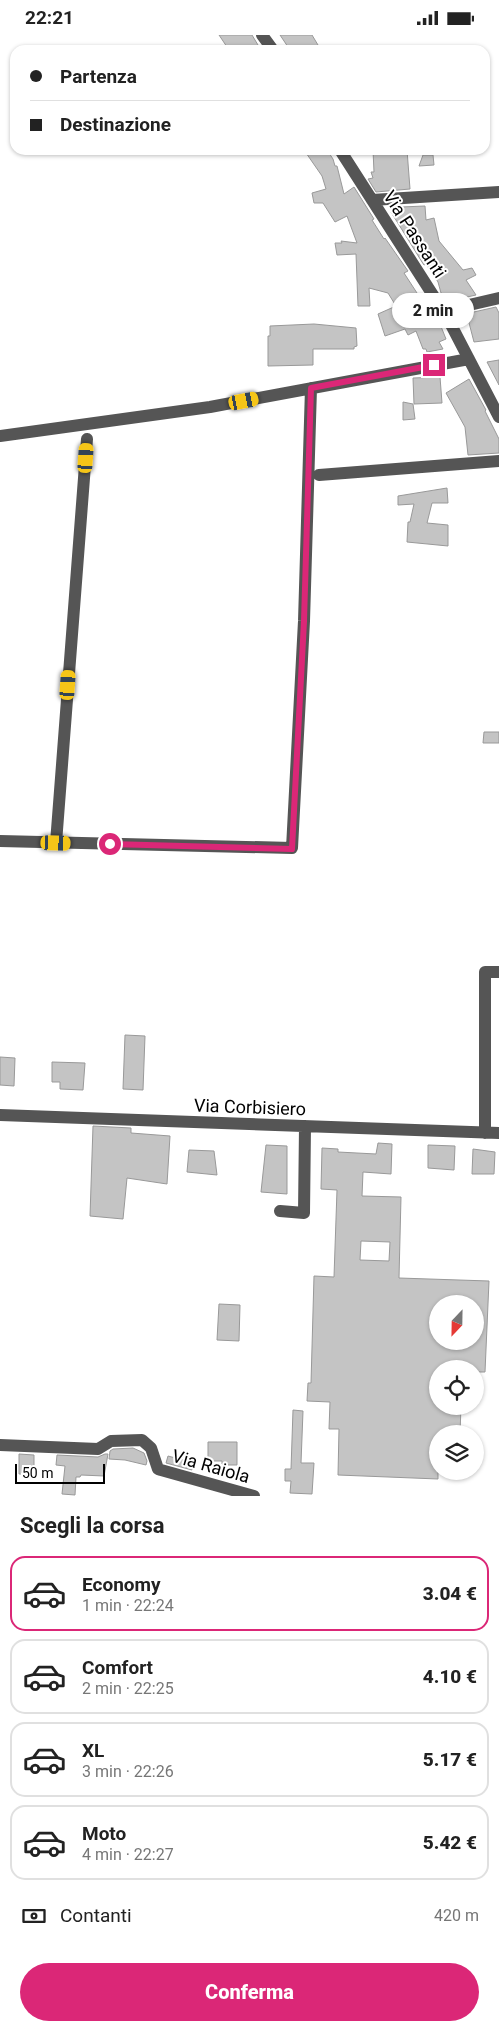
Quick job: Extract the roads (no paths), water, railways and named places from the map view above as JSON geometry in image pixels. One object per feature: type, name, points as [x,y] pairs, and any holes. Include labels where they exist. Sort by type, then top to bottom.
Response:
[{"type":"street","name":"Via Passanti","points":[[347,155],[372,199],[443,311],[499,417]]},
{"type":"street","points":[[372,199],[499,192]]},
{"type":"street","points":[[443,311],[499,298]]},
{"type":"street","points":[[0,436],[210,407],[469,359]]},
{"type":"street","points":[[0,841],[292,849],[304,621],[311,388]]},
{"type":"street","points":[[56,843],[87,439]]},
{"type":"street","points":[[319,475],[499,461]]},
{"type":"street","points":[[485,1133],[485,972],[499,972]]},
{"type":"street","name":"Via Corbisiero","points":[[0,1115],[499,1133]]},
{"type":"street","points":[[280,1211],[304,1213],[305,1126]]},
{"type":"street","name":"Via Raiola","points":[[0,1445],[98,1449],[111,1441],[142,1440],[151,1448],[158,1469],[254,1496]]}]
